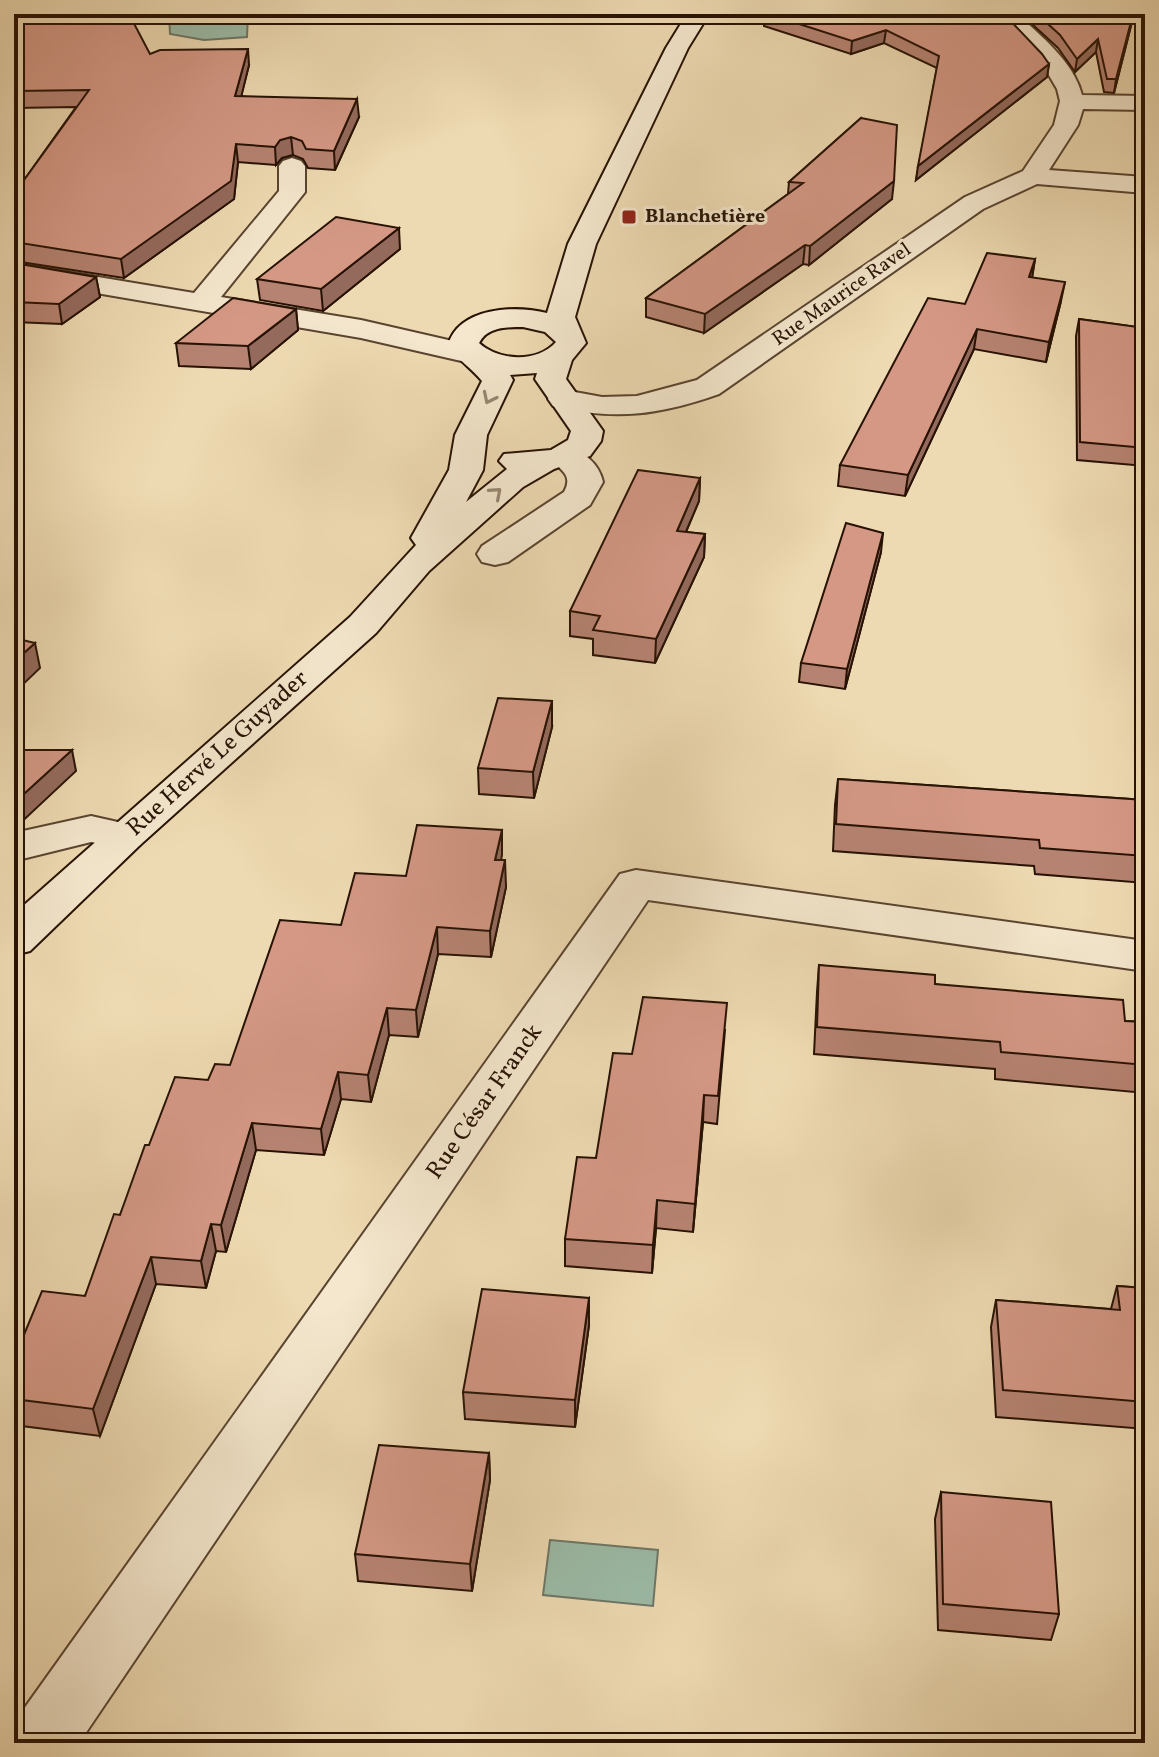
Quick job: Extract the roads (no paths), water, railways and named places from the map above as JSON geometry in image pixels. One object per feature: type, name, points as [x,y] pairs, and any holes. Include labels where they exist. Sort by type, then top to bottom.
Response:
[{"type":"street","points":[[564,453],[587,431],[550,379],[561,343],[560,317],[582,244],[677,48],[698,14]]},
{"type":"street","points":[[1005,14],[1058,66],[1071,102],[1071,115],[1040,159],[1033,176],[1145,185]]},
{"type":"street","points":[[1071,102],[1145,103]]},
{"type":"street","points":[[201,303],[292,192],[292,166]]},
{"type":"street","name":"Rue Maurice Ravel","points":[[564,399],[599,407],[632,408],[668,402],[708,387],[974,203],[1033,176]]},
{"type":"street","points":[[475,347],[582,244]]},
{"type":"street","points":[[14,271],[475,347],[520,365],[561,343]]},
{"type":"street","points":[[505,319],[532,319],[561,343]]},
{"type":"street","name":"Rue Hervé Le Guyader","points":[[416,563],[466,470],[471,435],[498,380],[475,347]]},
{"type":"street","points":[[472,441],[480,450],[495,457],[518,462],[564,453],[663,424],[684,412],[708,387]]},
{"type":"street","points":[[495,554],[578,498],[584,490],[584,472],[564,453]]},
{"type":"street","name":"Rue Hervé Le Guyader","points":[[14,940],[125,836],[363,625],[416,563],[511,480],[564,453]]},
{"type":"street","points":[[14,847],[91,829],[125,836]]},
{"type":"street","name":"Rue César Franck","points":[[40,1743],[636,884],[1145,956]]},
{"type":"waterway","points":[[107,24],[168,15]]},
{"type":"place","name":"Blanchetière","points":[[629,217]]}]
